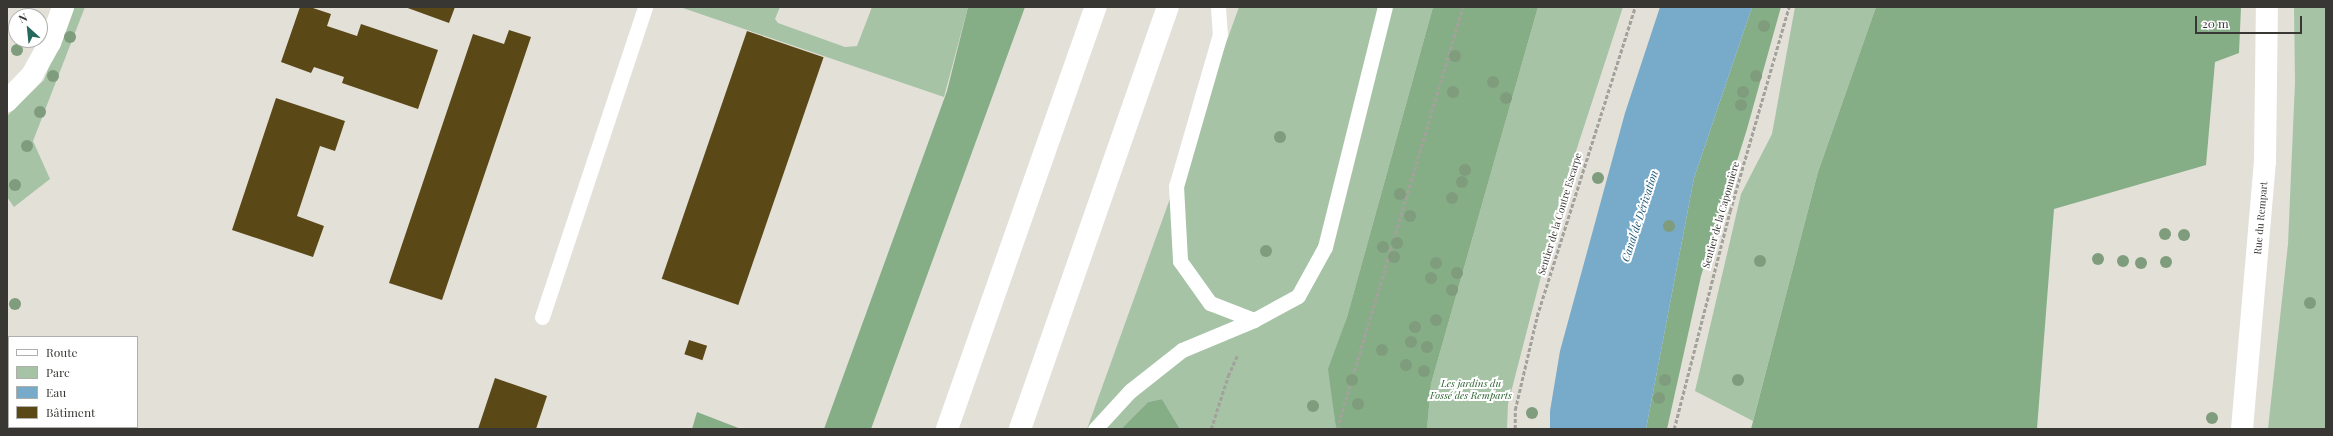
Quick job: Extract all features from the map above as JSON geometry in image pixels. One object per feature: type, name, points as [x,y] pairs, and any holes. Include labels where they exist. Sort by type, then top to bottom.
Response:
[{"type":"main road","points":[[7,101],[32,75],[50,43],[63,7]]},
{"type":"main road","points":[[1020,429],[1168,7]]},
{"type":"main road","name":"Rue du Rempart","points":[[2242,429],[2265,162],[2267,7]]},
{"type":"main road","points":[[947,429],[1090,12]]},
{"type":"lane","points":[[542,318],[644,7]]},
{"type":"lane","points":[[1218,7],[1220,34],[1176,186],[1180,261],[1210,303],[1254,320]]},
{"type":"lane","points":[[1095,429],[1130,391],[1182,350],[1254,320],[1298,296],[1325,247],[1385,7]]},
{"type":"path","points":[[1337,429],[1463,7]]},
{"type":"path","name":"Sentier de la Contre Escarpe","points":[[1515,429],[1515,410],[1537,316],[1635,7]]},
{"type":"path","name":"Sentier de la Caponnière","points":[[1674,429],[1728,219],[1789,7]]},
{"type":"path","points":[[1211,429],[1228,376],[1254,320]]},
{"type":"green space","points":[[71,7],[85,7],[33,141],[50,179],[14,207],[7,197],[7,116],[44,80]]},
{"type":"green space","points":[[680,7],[780,7],[775,19],[778,23],[845,47],[857,46],[872,7],[968,7],[944,97]]},
{"type":"green space","points":[[968,7],[1025,7],[871,429],[824,429],[947,91]]},
{"type":"green space","points":[[1239,7],[1433,7],[1347,317],[1329,369],[1336,429],[1180,429],[1162,399],[1148,402],[1121,429],[1087,429]]},
{"type":"green space","points":[[1433,7],[1538,7],[1431,384],[1427,429],[1336,429],[1328,369],[1347,317]]},
{"type":"green space","name":"Les jardins du Fossé des Remparts","points":[[1538,7],[1623,7],[1563,191],[1508,404],[1507,429],[1427,429],[1431,384]]},
{"type":"green space","points":[[1752,7],[1781,7],[1747,129],[1701,276],[1667,429],[1646,429],[1694,178]]},
{"type":"green space","points":[[1795,7],[1876,7],[1818,172],[1753,421],[1695,391],[1741,194],[1772,134]]},
{"type":"green space","points":[[1876,7],[2241,7],[2239,53],[2215,62],[2206,165],[2054,209],[2037,429],[1751,429],[1818,172]]},
{"type":"green space","points":[[2294,7],[2326,7],[2326,429],[2268,429],[2288,244],[2295,82]]},
{"type":"green space","points":[[1162,399],[1180,429],[1121,429],[1148,402]]},
{"type":"green space","points":[[697,412],[741,429],[692,429]]},
{"type":"water","name":"Canal de Dérivation","points":[[1660,7],[1752,7],[1694,178],[1646,429],[1550,429],[1550,411],[1560,351],[1625,113]]},
{"type":"building","points":[[300,7],[310,7],[331,14],[327,26],[357,36],[361,24],[438,50],[418,109],[342,83],[344,77],[314,67],[311,73],[281,62]]},
{"type":"building","points":[[405,7],[455,7],[449,23]]},
{"type":"building","points":[[509,30],[531,37],[442,300],[389,283],[473,34],[504,44]]},
{"type":"building","points":[[747,31],[824,57],[738,305],[662,279]]},
{"type":"building","points":[[276,98],[345,121],[335,151],[320,146],[297,216],[324,226],[313,257],[232,230]]},
{"type":"building","points":[[689,340],[707,346],[702,360],[684,354]]},
{"type":"building","points":[[495,378],[547,396],[536,429],[478,429]]}]
